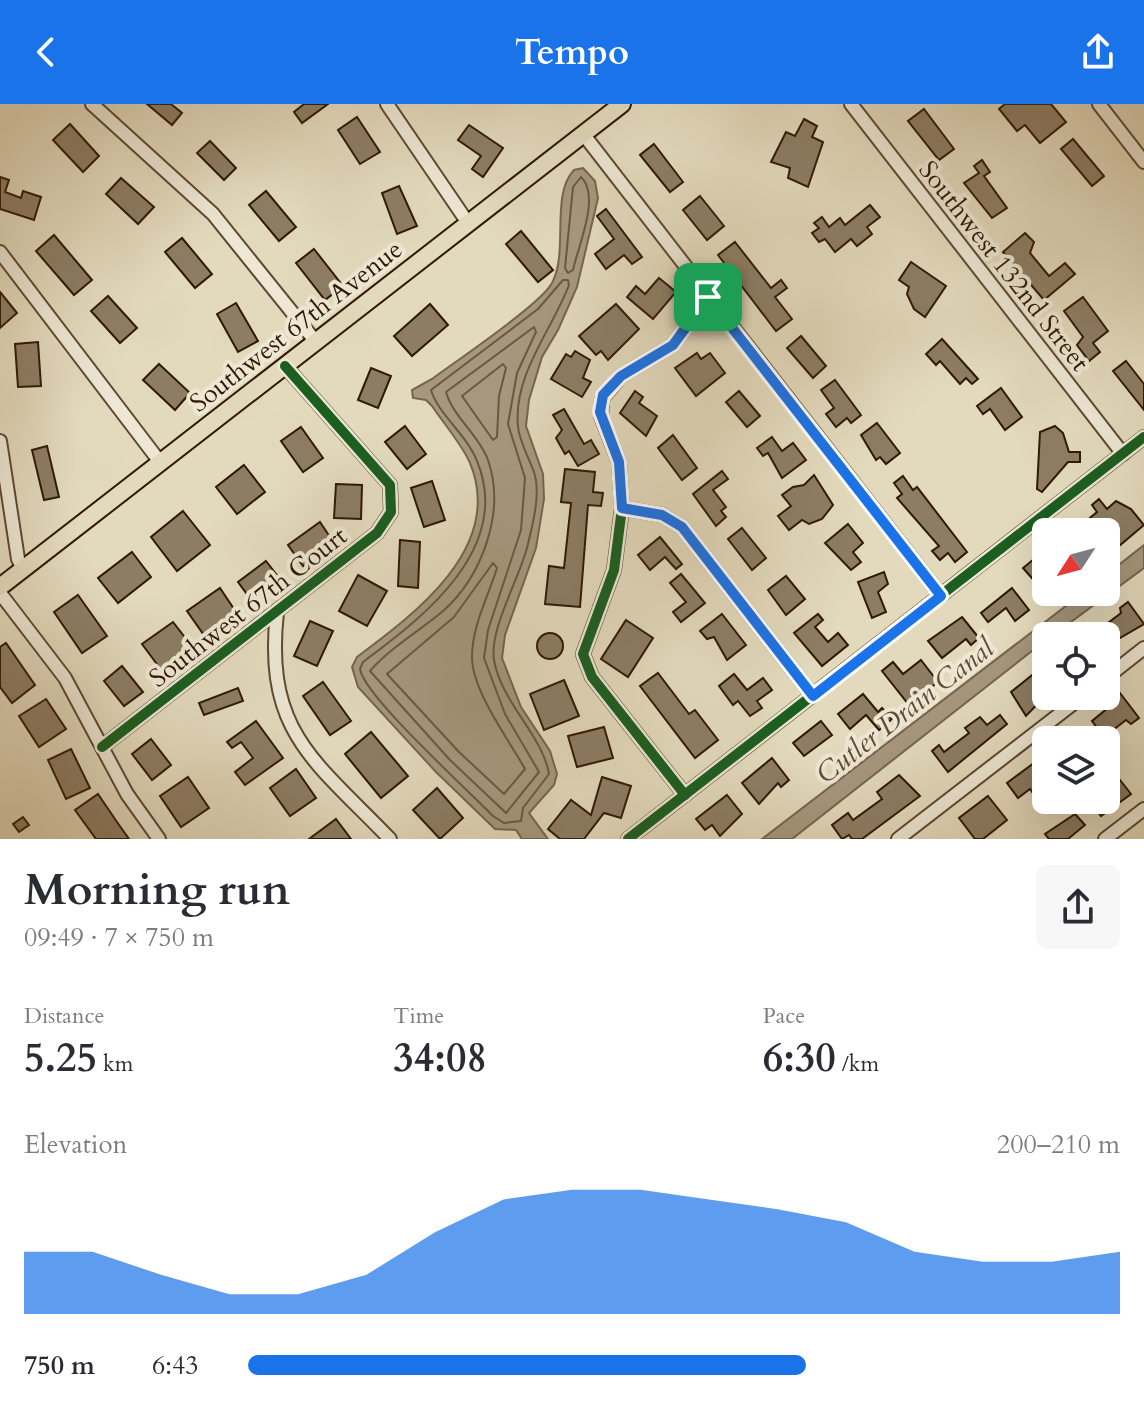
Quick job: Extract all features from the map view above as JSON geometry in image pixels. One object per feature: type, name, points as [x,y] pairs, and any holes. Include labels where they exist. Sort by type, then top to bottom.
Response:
[{"type":"main road","name":"Southwest 67th Avenue","points":[[0,587],[622,104]]},
{"type":"street","points":[[92,104],[213,214],[316,342]]},
{"type":"street","points":[[387,104],[468,223]]},
{"type":"street","name":"Southwest 132nd Street","points":[[851,104],[1123,454]]},
{"type":"street","points":[[1099,104],[1144,162]]},
{"type":"street","points":[[584,135],[941,596]]},
{"type":"street","points":[[0,252],[160,462]]},
{"type":"street","points":[[685,795],[592,677],[584,659],[587,640],[614,570],[622,508],[619,462],[600,412],[603,395],[621,376],[673,345],[708,297]]},
{"type":"street","name":"Southwest 67th Court","points":[[102,747],[385,527],[392,507],[390,485],[285,366]]},
{"type":"street","points":[[628,839],[1144,437]]},
{"type":"street","points":[[0,441],[18,559],[23,569]]},
{"type":"street","points":[[622,508],[662,515],[682,527],[813,696]]},
{"type":"street","points":[[0,593],[65,678],[135,807],[159,839]]},
{"type":"street","points":[[277,612],[275,679],[286,719],[317,762],[390,839]]},
{"type":"street","points":[[1120,667],[1144,648]]},
{"type":"street","points":[[898,839],[1065,710]]},
{"type":"street","points":[[1105,839],[1144,809]]},
{"type":"water","points":[[583,168],[595,181],[598,198],[577,287],[542,357],[529,400],[526,426],[543,474],[544,499],[536,548],[505,635],[502,658],[521,707],[550,751],[557,774],[554,785],[529,813],[548,839],[522,839],[516,830],[495,829],[436,772],[358,687],[352,667],[357,657],[404,620],[448,575],[465,550],[475,523],[478,494],[470,463],[432,406],[426,400],[413,398],[412,390],[497,332],[552,283],[559,256],[563,194],[574,170]]},
{"type":"water","points":[[1144,545],[1144,568],[1120,586],[1120,564]]},
{"type":"water","points":[[1066,606],[1093,606],[1071,622],[1045,622]]},
{"type":"water","points":[[1032,632],[1032,651],[792,839],[762,839]]},
{"type":"building","points":[[147,104],[171,104],[182,113],[172,125]]},
{"type":"building","points":[[304,104],[328,104],[302,123],[294,112]]},
{"type":"building","points":[[1005,104],[1051,104],[1066,122],[1040,143],[1025,125],[1017,131],[999,109]]},
{"type":"building","points":[[924,109],[954,149],[939,160],[908,121]]},
{"type":"building","points":[[357,117],[380,152],[360,164],[338,130]]},
{"type":"building","points":[[804,119],[817,126],[812,137],[823,142],[808,187],[788,178],[790,168],[771,162],[786,132],[795,136]]},
{"type":"building","points":[[70,124],[99,156],[83,172],[53,140]]},
{"type":"building","points":[[469,125],[503,148],[483,177],[472,169],[481,156],[458,140]]},
{"type":"building","points":[[1073,139],[1104,176],[1092,186],[1061,149]]},
{"type":"building","points":[[210,141],[236,168],[224,180],[197,153]]},
{"type":"building","points":[[654,144],[683,182],[670,192],[640,155]]},
{"type":"building","points":[[982,160],[990,172],[984,176],[1007,208],[992,218],[964,183],[979,173],[974,166]]},
{"type":"building","points":[[0,177],[9,180],[5,192],[21,198],[23,191],[41,197],[34,220],[0,209]]},
{"type":"building","points":[[121,178],[154,207],[138,224],[106,194]]},
{"type":"building","points":[[399,186],[417,226],[397,234],[382,193]]},
{"type":"building","points":[[266,191],[296,227],[279,241],[249,205]]},
{"type":"building","points":[[700,196],[724,226],[707,240],[683,210]]},
{"type":"building","points":[[870,205],[880,217],[867,227],[872,234],[857,246],[851,239],[835,252],[825,239],[819,242],[812,233],[819,228],[814,223],[822,217],[829,227],[840,218],[845,225]]},
{"type":"building","points":[[606,209],[642,257],[632,264],[624,255],[606,269],[595,254],[614,239],[597,216]]},
{"type":"building","points":[[521,231],[553,270],[538,282],[506,244]]},
{"type":"building","points":[[1025,233],[1034,242],[1030,253],[1049,276],[1065,263],[1075,274],[1044,300],[1003,252]]},
{"type":"building","points":[[54,235],[92,280],[74,295],[36,251]]},
{"type":"building","points":[[182,238],[212,274],[195,288],[165,252]]},
{"type":"building","points":[[735,242],[771,288],[781,280],[787,288],[775,297],[792,319],[776,331],[718,255]]},
{"type":"building","points":[[314,249],[343,286],[325,300],[296,263]]},
{"type":"building","points":[[911,262],[946,286],[925,317],[914,309],[907,294],[909,287],[899,280]]},
{"type":"building","points":[[659,278],[676,292],[653,319],[627,297],[636,286],[645,294]]},
{"type":"building","points":[[0,292],[17,313],[0,328]]},
{"type":"building","points":[[108,296],[137,328],[120,343],[91,311]]},
{"type":"building","points":[[1083,297],[1108,331],[1093,343],[1100,352],[1089,361],[1077,345],[1083,337],[1064,311]]},
{"type":"building","points":[[236,303],[258,341],[238,352],[217,314]]},
{"type":"building","points":[[430,304],[448,325],[412,356],[394,336]]},
{"type":"building","points":[[616,304],[639,329],[608,360],[601,351],[596,355],[579,336]]},
{"type":"building","points":[[801,336],[826,366],[813,378],[787,348]]},
{"type":"building","points":[[942,339],[978,379],[972,384],[966,378],[960,384],[940,361],[936,365],[926,354]]},
{"type":"building","points":[[38,342],[41,386],[18,387],[15,344]]},
{"type":"building","points":[[575,351],[590,360],[583,378],[591,382],[582,397],[551,379],[566,354],[571,357]]},
{"type":"building","points":[[697,353],[701,359],[710,353],[725,373],[696,396],[675,368]]},
{"type":"building","points":[[1126,361],[1144,384],[1144,410],[1113,371]]},
{"type":"building","points":[[159,364],[190,393],[175,410],[143,380]]},
{"type":"building","points":[[371,368],[391,376],[378,408],[358,400]]},
{"type":"building","points":[[835,380],[861,415],[851,423],[847,418],[836,427],[826,414],[834,408],[821,390]]},
{"type":"building","points":[[1001,388],[1022,417],[1005,430],[990,409],[983,414],[977,406]]},
{"type":"building","points":[[635,391],[643,397],[639,403],[657,416],[646,436],[620,413]]},
{"type":"building","points":[[739,391],[760,416],[747,427],[726,402]]},
{"type":"building","points":[[564,409],[584,444],[591,440],[599,454],[578,466],[569,451],[565,454],[556,438],[562,430],[553,415]]},
{"type":"building","points":[[877,423],[900,453],[886,464],[880,457],[876,460],[861,435]]},
{"type":"building","points":[[405,426],[426,454],[407,469],[385,442]]},
{"type":"building","points":[[1055,426],[1063,433],[1069,452],[1080,452],[1080,462],[1068,462],[1042,492],[1037,489],[1040,432]]},
{"type":"building","points":[[301,427],[323,458],[303,472],[281,441]]},
{"type":"building","points":[[673,435],[697,468],[682,480],[658,448]]},
{"type":"building","points":[[772,437],[782,451],[793,443],[806,460],[782,478],[768,453],[763,456],[757,448]]},
{"type":"building","points":[[47,446],[59,497],[44,500],[32,450]]},
{"type":"building","points":[[244,465],[265,492],[237,514],[216,487]]},
{"type":"building","points":[[565,469],[595,472],[593,492],[603,493],[601,506],[588,505],[580,607],[545,604],[549,566],[564,568],[571,503],[561,502]]},
{"type":"building","points":[[722,471],[728,479],[713,490],[726,507],[721,511],[726,517],[716,526],[693,494]]},
{"type":"building","points":[[814,475],[833,505],[822,519],[809,524],[802,520],[789,530],[778,516],[791,506],[782,495],[793,487],[804,485]]},
{"type":"building","points":[[903,476],[913,490],[917,487],[967,552],[955,562],[948,553],[940,560],[932,551],[939,546],[897,498],[902,494],[894,483]]},
{"type":"building","points":[[432,481],[445,520],[424,527],[411,488]]},
{"type":"building","points":[[336,484],[362,485],[361,519],[334,518]]},
{"type":"building","points":[[1099,499],[1107,509],[1116,501],[1131,509],[1144,525],[1120,545],[1120,518],[1090,518],[1097,512],[1092,505]]},
{"type":"building","points":[[183,511],[210,545],[177,571],[151,537]]},
{"type":"building","points":[[320,522],[334,543],[303,566],[288,545]]},
{"type":"building","points":[[848,524],[863,543],[853,552],[861,562],[851,570],[825,543]]},
{"type":"building","points":[[742,528],[766,558],[752,570],[728,539]]},
{"type":"building","points":[[660,537],[682,564],[676,569],[665,557],[650,570],[638,555]]},
{"type":"building","points":[[400,540],[420,542],[418,588],[398,586]]},
{"type":"building","points":[[132,552],[151,577],[118,603],[98,578]]},
{"type":"building","points":[[266,561],[280,579],[252,601],[238,582]]},
{"type":"building","points":[[1032,561],[1032,578],[1023,568]]},
{"type":"building","points":[[884,572],[888,584],[878,592],[886,612],[872,618],[858,582]]},
{"type":"building","points":[[681,574],[705,603],[681,622],[673,612],[686,602],[670,583]]},
{"type":"building","points":[[358,575],[387,591],[367,626],[339,611]]},
{"type":"building","points":[[786,576],[805,599],[786,615],[768,590]]},
{"type":"building","points":[[220,588],[238,615],[206,638],[187,611]]},
{"type":"building","points":[[1012,588],[1029,610],[1015,621],[1006,608],[988,622],[981,613]]},
{"type":"building","points":[[78,595],[107,636],[82,653],[54,612]]},
{"type":"building","points":[[1128,602],[1144,624],[1120,638],[1120,622],[1109,622],[1121,613],[1120,608]]},
{"type":"building","points":[[722,614],[746,645],[727,660],[714,637],[707,639],[700,631]]},
{"type":"building","points":[[818,614],[823,620],[815,627],[828,642],[838,633],[848,645],[822,666],[794,633]]},
{"type":"building","points":[[962,617],[979,638],[971,645],[966,639],[942,658],[928,641]]},
{"type":"building","points":[[626,620],[653,638],[628,677],[601,659]]},
{"type":"building","points":[[310,621],[333,631],[317,666],[294,656]]},
{"type":"building","points":[[173,622],[194,649],[162,671],[142,644]]},
{"type":"building","points":[[550,633],[559,637],[563,646],[559,655],[550,659],[541,655],[537,646],[541,637]]},
{"type":"building","points":[[6,643],[35,685],[12,703],[0,687],[0,647]]},
{"type":"building","points":[[921,660],[938,682],[909,705],[882,671],[893,662],[903,674]]},
{"type":"building","points":[[122,666],[143,692],[124,706],[104,681]]},
{"type":"building","points":[[658,673],[689,714],[695,710],[718,740],[695,758],[640,686]]},
{"type":"building","points":[[734,674],[747,690],[763,678],[772,690],[757,701],[762,708],[750,716],[738,701],[733,705],[719,686]]},
{"type":"building","points":[[1032,675],[1032,710],[1026,716],[1011,692]]},
{"type":"building","points":[[564,680],[579,716],[544,730],[530,694]]},
{"type":"building","points":[[323,682],[351,721],[330,735],[303,696]]},
{"type":"building","points":[[238,688],[243,701],[204,715],[199,703]]},
{"type":"building","points":[[1120,693],[1139,718],[1131,724],[1126,720],[1118,726],[1096,726],[1092,721],[1105,710],[1120,710]]},
{"type":"building","points":[[863,694],[878,712],[882,708],[892,719],[879,730],[866,715],[850,729],[838,714]]},
{"type":"building","points":[[46,699],[66,729],[39,747],[19,716]]},
{"type":"building","points":[[1000,715],[1007,724],[948,772],[932,751],[939,745],[944,752],[969,733],[965,728],[980,717],[987,725]]},
{"type":"building","points":[[256,721],[283,758],[245,785],[235,772],[253,758],[241,742],[232,748],[227,742]]},
{"type":"building","points":[[821,721],[832,735],[804,756],[793,743]]},
{"type":"building","points":[[604,727],[613,758],[577,767],[568,736]]},
{"type":"building","points":[[371,732],[408,776],[381,798],[345,754]]},
{"type":"building","points":[[151,739],[171,765],[152,780],[132,754]]},
{"type":"building","points":[[71,749],[90,788],[66,799],[48,760]]},
{"type":"building","points":[[772,758],[789,780],[781,787],[778,783],[759,804],[742,783]]},
{"type":"building","points":[[1032,764],[1032,792],[1030,789],[1018,798],[1007,783]]},
{"type":"building","points":[[296,769],[316,798],[290,816],[270,788]]},
{"type":"building","points":[[899,775],[920,796],[862,839],[852,839],[849,835],[842,839],[832,825],[848,813],[853,820],[882,799],[877,792]]},
{"type":"building","points":[[188,777],[209,808],[181,827],[160,796]]},
{"type":"building","points":[[602,777],[631,786],[621,818],[604,813],[584,839],[560,839],[548,829],[571,800],[591,815]]},
{"type":"building","points":[[1120,780],[1131,794],[1120,802]]},
{"type":"building","points":[[437,788],[463,818],[440,839],[413,810]]},
{"type":"building","points":[[98,794],[129,839],[96,839],[75,810]]},
{"type":"building","points":[[727,795],[742,814],[720,836],[712,825],[705,830],[696,819]]},
{"type":"building","points":[[988,796],[1007,820],[983,839],[975,839],[959,818]]},
{"type":"building","points":[[1075,814],[1085,825],[1068,839],[1049,839],[1045,834]]},
{"type":"building","points":[[23,817],[29,825],[19,832],[13,824]]},
{"type":"building","points":[[336,819],[351,839],[309,839]]},
{"type":"cycle path","points":[[685,795],[592,677],[583,654],[614,570],[622,508],[619,462],[601,416],[602,399],[621,376],[673,345],[708,297]]},
{"type":"cycle path","points":[[102,747],[377,533],[391,512],[390,485],[285,366]]},
{"type":"cycle path","points":[[628,839],[1144,437]]},
{"type":"route","points":[[708,297],[941,596],[813,696],[682,527],[662,515],[622,508],[619,462],[600,412],[603,395],[621,376],[673,345],[695,319],[708,297]]},
{"type":"water label","name":"Cutler Drain Canal","points":[[905,711]]}]
